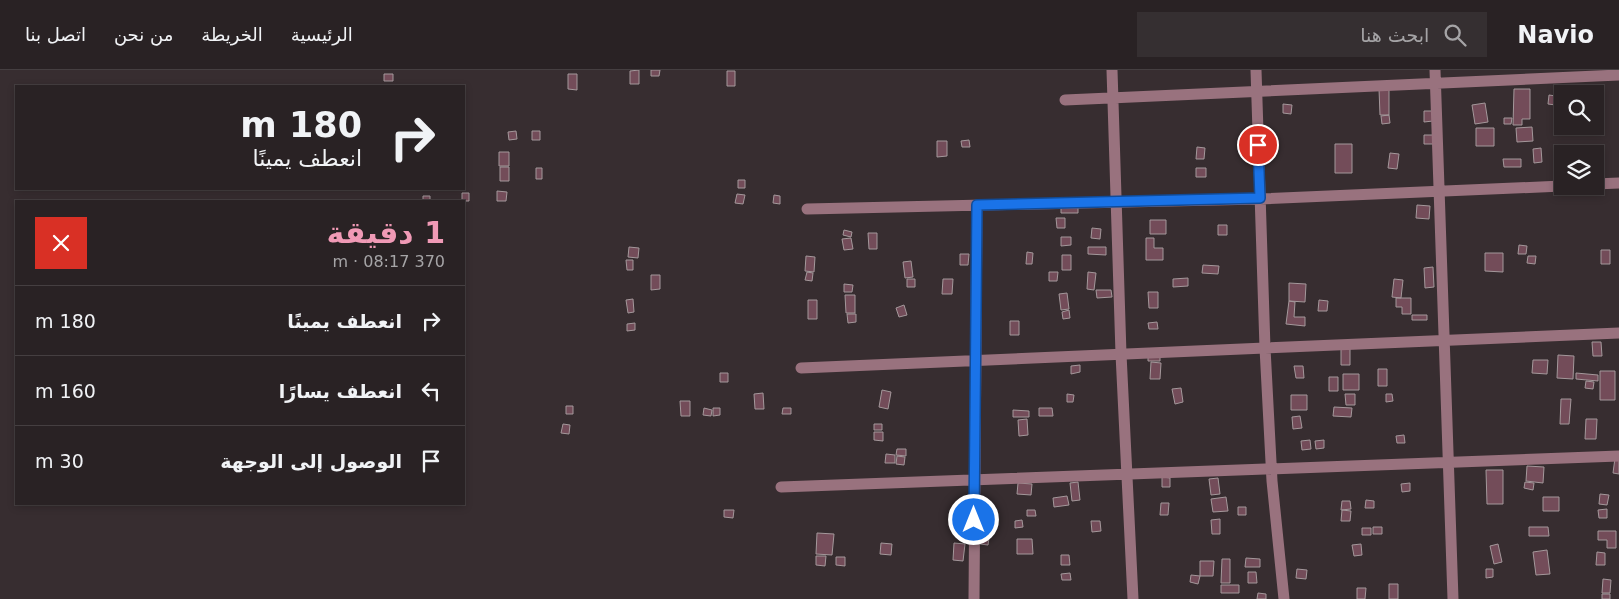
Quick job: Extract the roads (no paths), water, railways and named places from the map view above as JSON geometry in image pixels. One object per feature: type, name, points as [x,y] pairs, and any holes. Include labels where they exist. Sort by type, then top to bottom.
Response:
[{"type":"street","points":[[1112,70],[1120,354],[1132,599]]},
{"type":"street","points":[[1256,70],[1271,470],[1284,599]]},
{"type":"street","points":[[1435,70],[1453,599]]},
{"type":"street","points":[[1065,100],[1619,75]]},
{"type":"street","points":[[1604,184],[1619,183]]},
{"type":"street","points":[[807,209],[1260,198],[1554,186]]},
{"type":"street","points":[[974,599],[977,205]]},
{"type":"street","points":[[801,368],[1619,333]]},
{"type":"street","points":[[782,487],[1619,456]]}]
